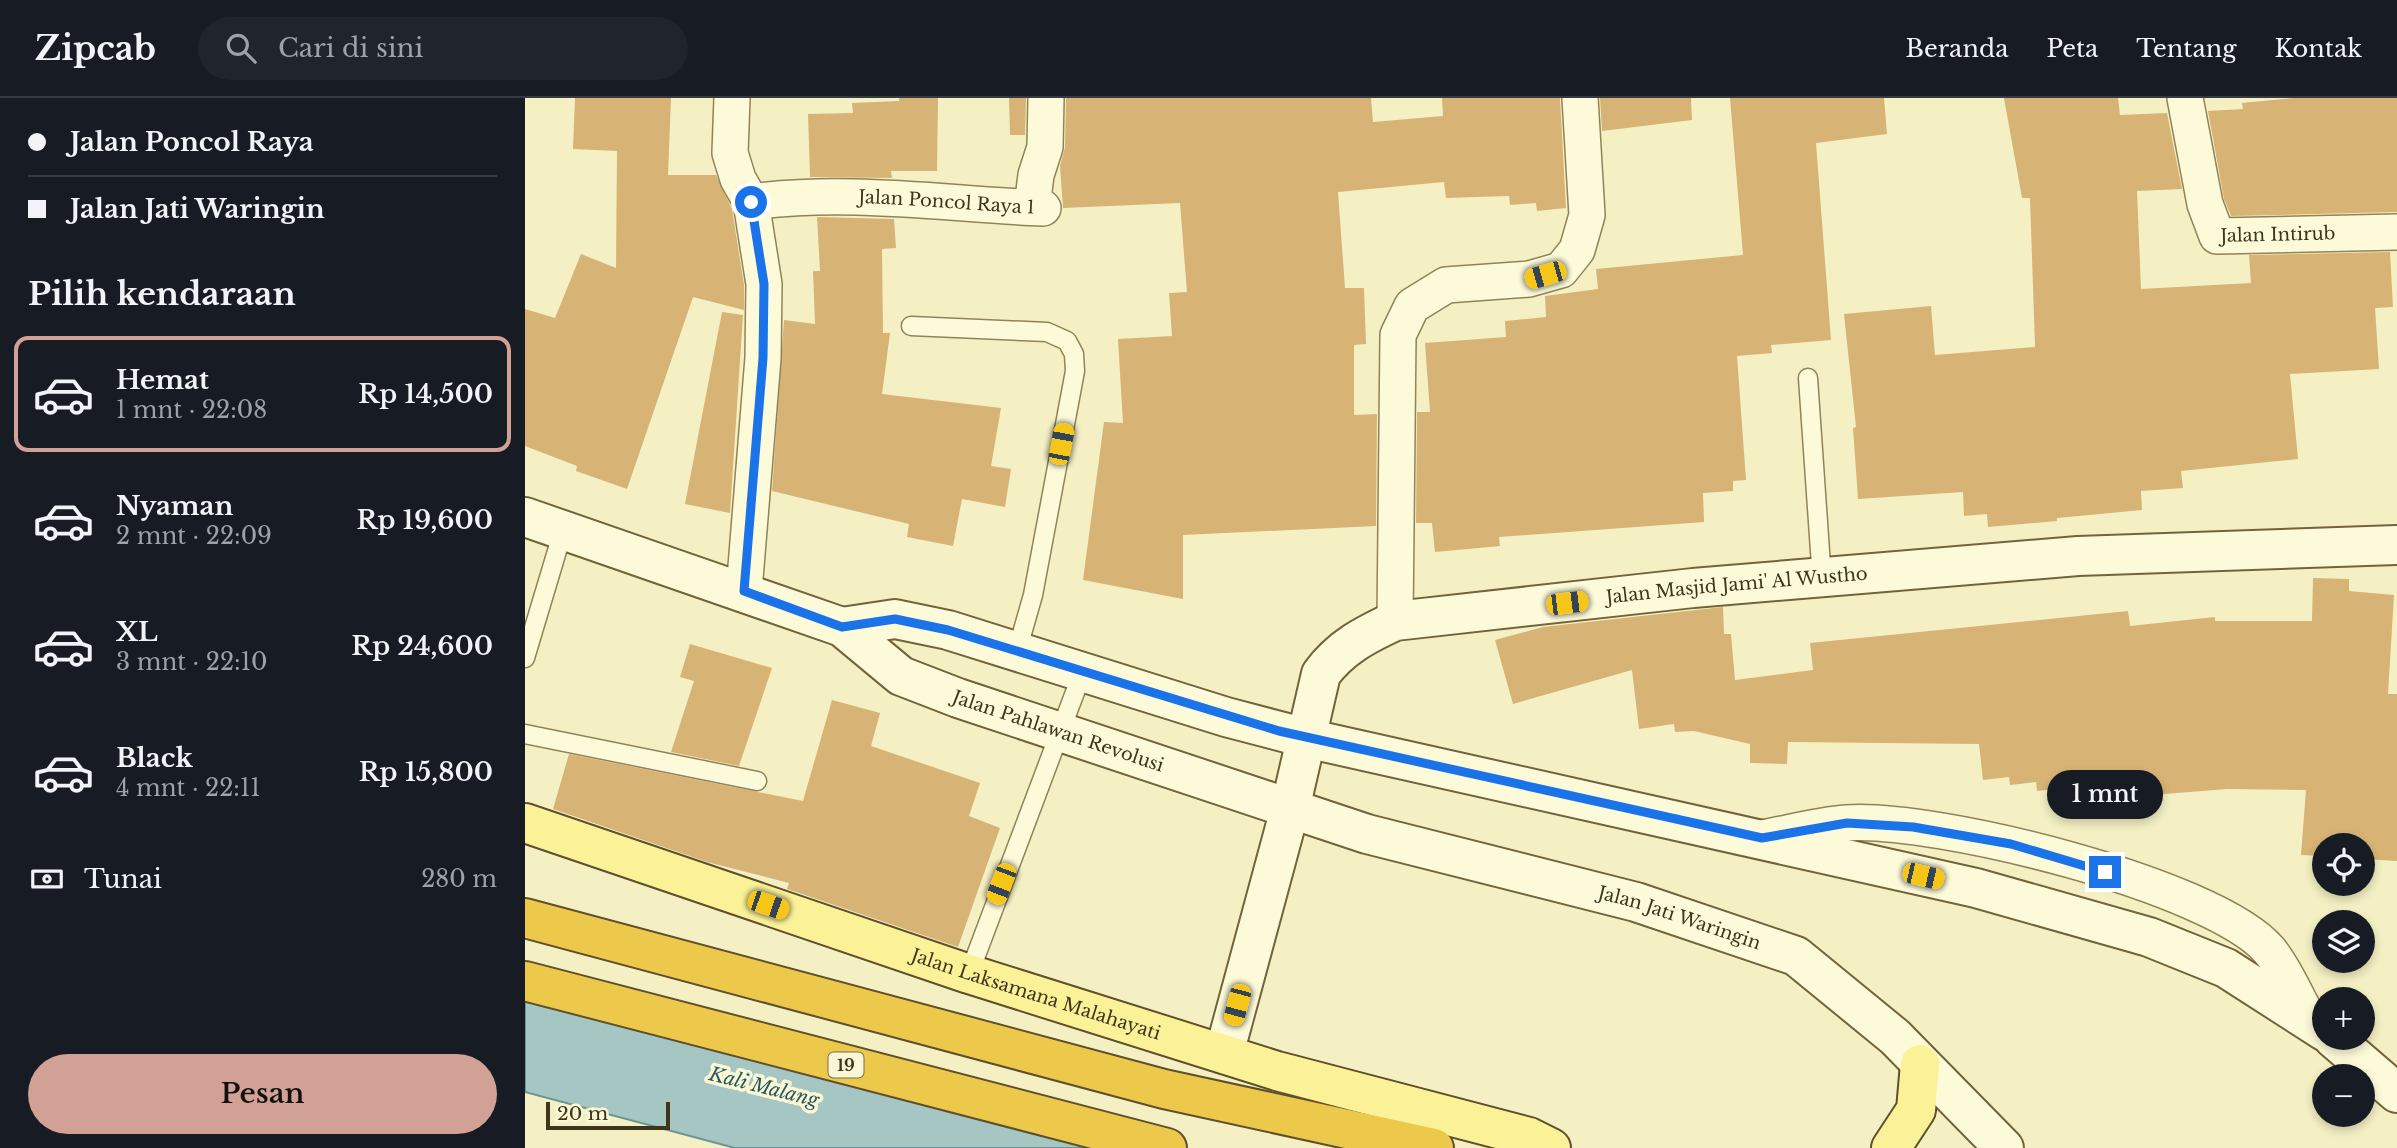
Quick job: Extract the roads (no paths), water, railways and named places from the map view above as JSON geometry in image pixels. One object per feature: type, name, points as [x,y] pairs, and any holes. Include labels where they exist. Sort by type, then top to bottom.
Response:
[{"type":"highway","points":[[525,918],[1164,1089],[1434,1148]]},
{"type":"highway","name":"19","points":[[525,981],[1167,1148]]},
{"type":"main road","name":"Jalan Pahlawan Revolusi","points":[[525,517],[842,627],[901,676],[958,698],[1290,809]]},
{"type":"main road","name":"Jalan Masjid Jami' Al Wustho","points":[[1224,1054],[1290,809],[1321,674],[1334,656],[1358,638],[1395,621],[1693,588],[1822,580],[2078,556],[2397,545]]},
{"type":"main road","name":"Jalan Pahlawan Revolusi","points":[[842,627],[895,619],[948,630],[1226,717],[1306,738]]},
{"type":"main road","points":[[1306,738],[1976,888],[2149,937],[2226,968],[2312,1023]]},
{"type":"main road","name":"Jalan Jati Waringin","points":[[1290,809],[1367,834],[1636,902],[1795,956],[1895,1037],[2004,1148]]},
{"type":"main road","name":"Jalan Laksamana Malahayati","points":[[525,823],[969,974],[1224,1054],[1529,1137],[1551,1148]]},
{"type":"main road","points":[[2347,1050],[2397,1093]]},
{"type":"main road","points":[[1891,1148],[1916,1110],[1920,1064]]},
{"type":"street","points":[[732,98],[730,153],[738,179],[751,202],[764,284],[763,358],[744,591]]},
{"type":"street","name":"Jalan Poncol Raya 1","points":[[751,202],[809,197],[918,199],[1037,208],[1036,175],[1045,147],[1046,98]]},
{"type":"street","points":[[1395,621],[1398,335],[1412,306],[1446,285],[1529,279],[1561,271],[1577,250],[1587,215],[1580,98]]},
{"type":"street","name":"Jalan Intirub","points":[[2185,98],[2205,204],[2217,236],[2397,232]]},
{"type":"street","points":[[1762,838],[1847,823],[1913,827],[2011,844],[2105,872],[2211,909],[2269,949],[2312,1014]]},
{"type":"lane","points":[[911,326],[1047,332],[1067,341],[1074,354],[1075,371],[1033,595],[1017,651]]},
{"type":"lane","points":[[1808,378],[1822,580]]},
{"type":"lane","points":[[525,658],[563,531]]},
{"type":"lane","points":[[969,974],[1083,671]]},
{"type":"lane","points":[[525,734],[757,781]]},
{"type":"water","name":"Kali Malang","points":[[525,981],[1167,1148],[735,1148],[525,1092]]}]
